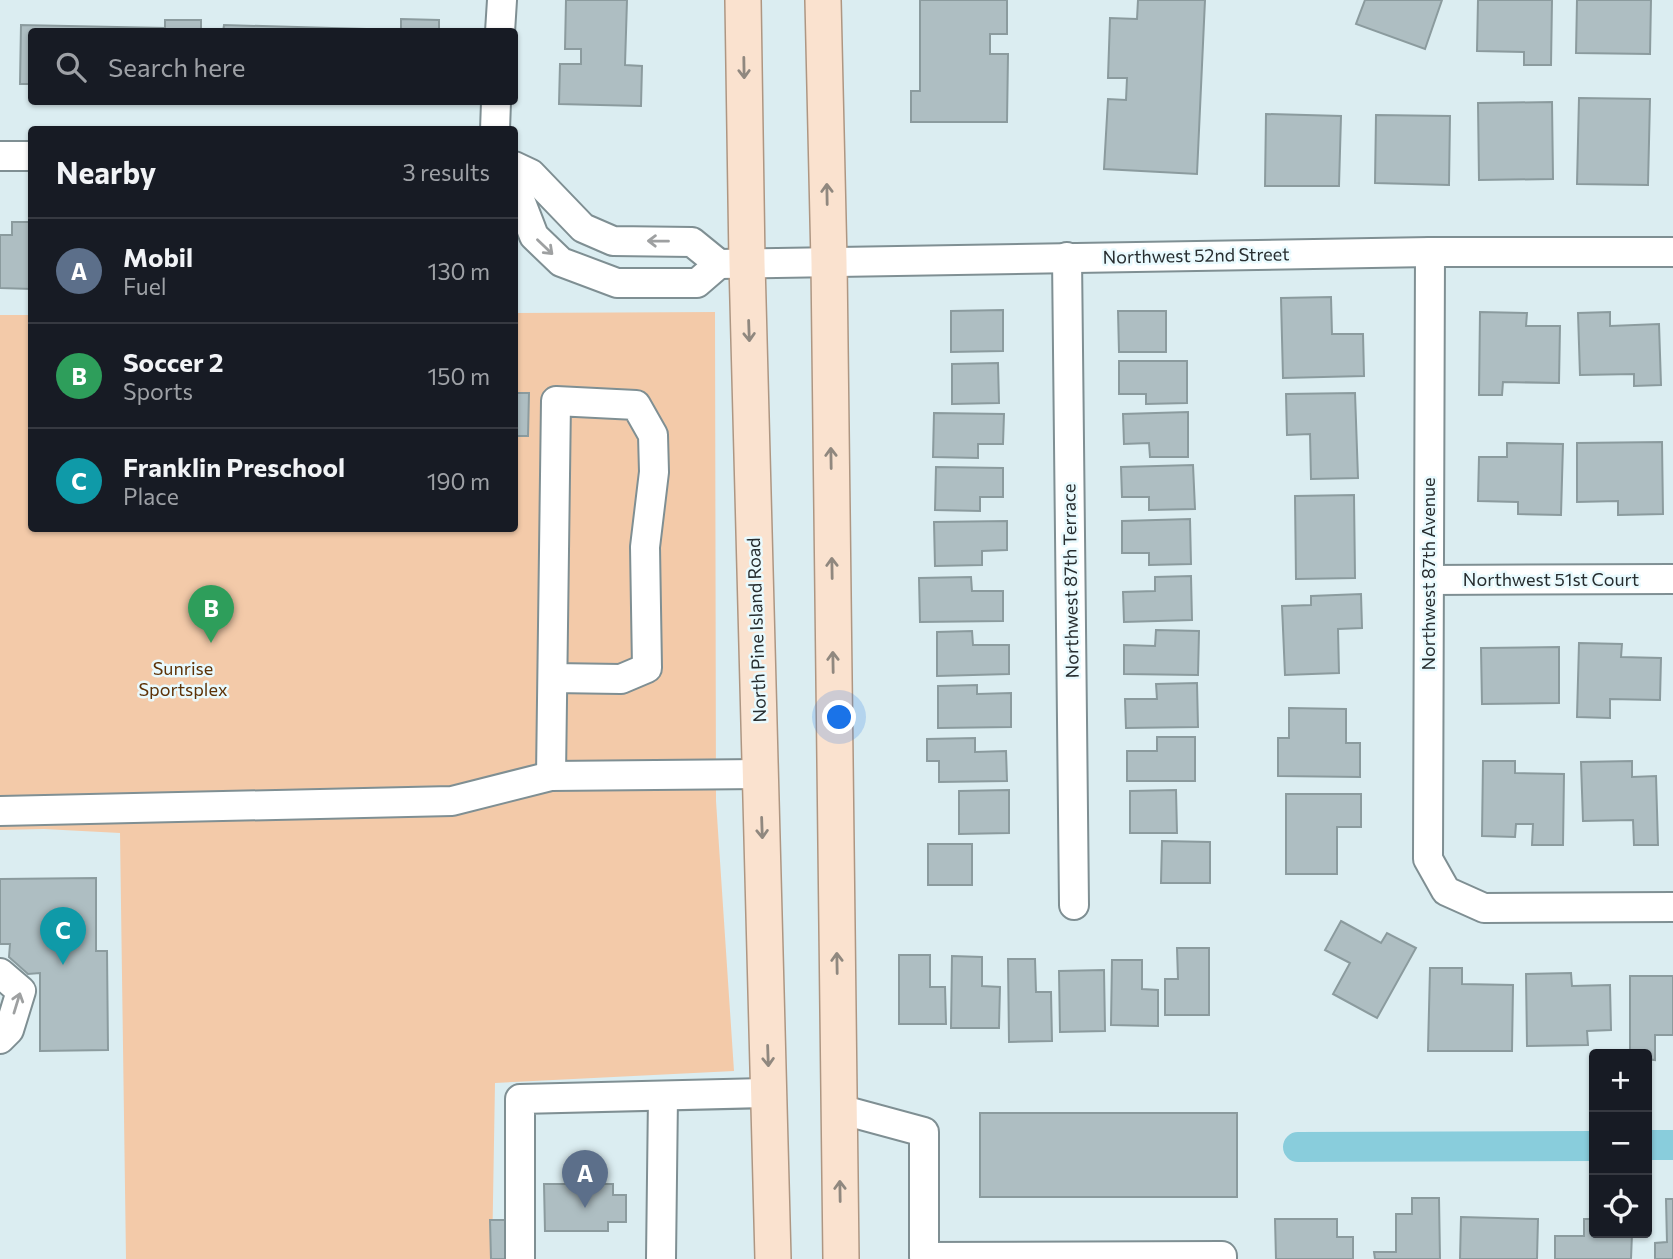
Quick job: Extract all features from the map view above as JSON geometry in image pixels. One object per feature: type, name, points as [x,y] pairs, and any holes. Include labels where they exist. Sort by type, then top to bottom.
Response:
[{"type":"main road","name":"North Pine Island Road","points":[[743,0],[733,263],[760,774],[773,1259]]},
{"type":"main road","points":[[823,0],[829,262],[841,1259]]},
{"type":"street","points":[[500,28],[502,0]]},
{"type":"street","points":[[495,126],[496,105]]},
{"type":"street","points":[[0,156],[28,156]]},
{"type":"street","points":[[518,168],[531,174],[583,228],[614,241],[692,242],[733,263]]},
{"type":"street","points":[[518,194],[534,236],[561,262],[617,283],[697,283],[733,263]]},
{"type":"street","name":"Northwest 52nd Street","points":[[733,263],[1430,252],[1673,252]]},
{"type":"street","name":"Northwest 87th Avenue","points":[[1430,252],[1428,859],[1446,891],[1484,908],[1673,907]]},
{"type":"street","name":"Northwest 87th Terrace","points":[[1067,257],[1074,905]]},
{"type":"street","points":[[551,776],[556,401],[636,405],[653,435],[654,472],[645,547],[647,668],[621,679],[553,678]]},
{"type":"street","name":"Northwest 51st Court","points":[[1429,580],[1673,579]]},
{"type":"street","points":[[0,811],[452,801],[551,776],[760,774]]},
{"type":"street","points":[[0,973],[21,991],[9,1030],[0,1039]]},
{"type":"street","points":[[520,1259],[520,1099],[769,1093]]},
{"type":"street","points":[[661,1259],[663,1096]]},
{"type":"street","points":[[839,1109],[924,1132],[924,1257],[1222,1256],[1222,1259]]},
{"type":"green space","name":"Sunrise Sportsplex","points":[[715,312],[716,801],[734,1071],[495,1083],[492,1259],[126,1259],[120,833],[0,830],[0,315],[28,315],[28,532],[518,532],[518,313]]},
{"type":"building","points":[[566,0],[627,0],[625,65],[642,66],[641,106],[559,104],[560,64],[581,64],[581,49],[565,49]]},
{"type":"building","points":[[920,0],[1007,0],[1007,34],[990,34],[990,54],[1008,54],[1007,122],[911,122],[911,91],[920,91]]},
{"type":"building","points":[[1138,0],[1205,0],[1197,174],[1104,169],[1108,99],[1126,100],[1127,78],[1108,78],[1110,18],[1137,19]]},
{"type":"building","points":[[1365,0],[1442,0],[1425,49],[1356,24]]},
{"type":"building","points":[[1478,0],[1552,0],[1551,65],[1524,65],[1524,52],[1477,51]]},
{"type":"building","points":[[1577,0],[1651,0],[1650,54],[1576,53]]},
{"type":"building","points":[[401,19],[439,20],[439,28],[401,28]]},
{"type":"building","points":[[165,20],[201,20],[201,28],[165,28]]},
{"type":"building","points":[[21,25],[165,28],[28,28],[28,84],[20,84]]},
{"type":"building","points":[[224,25],[330,28],[224,28]]},
{"type":"building","points":[[1579,98],[1650,99],[1648,185],[1577,184]]},
{"type":"building","points":[[1552,102],[1553,179],[1479,180],[1478,103]]},
{"type":"building","points":[[1266,114],[1341,116],[1339,186],[1265,186]]},
{"type":"building","points":[[1376,115],[1450,116],[1449,185],[1375,183]]},
{"type":"building","points":[[12,222],[28,222],[28,289],[0,288],[0,235],[12,235]]},
{"type":"building","points":[[1331,297],[1332,334],[1363,334],[1364,376],[1283,378],[1281,298]]},
{"type":"building","points":[[1003,310],[1003,351],[951,352],[951,311]]},
{"type":"building","points":[[1118,311],[1166,311],[1166,352],[1119,352]]},
{"type":"building","points":[[1480,312],[1527,313],[1526,326],[1560,326],[1559,383],[1503,382],[1502,395],[1479,395]]},
{"type":"building","points":[[1610,312],[1610,326],[1659,324],[1661,385],[1634,386],[1634,374],[1580,375],[1578,313]]},
{"type":"building","points":[[1119,361],[1187,361],[1187,403],[1146,404],[1146,394],[1119,394]]},
{"type":"building","points":[[998,363],[999,403],[952,404],[952,364]]},
{"type":"building","points":[[518,393],[529,393],[528,436],[518,436]]},
{"type":"building","points":[[1355,393],[1358,478],[1311,479],[1310,434],[1287,435],[1286,394]]},
{"type":"building","points":[[1188,412],[1188,457],[1150,457],[1149,443],[1124,444],[1123,414]]},
{"type":"building","points":[[934,413],[1004,414],[1003,444],[978,444],[978,458],[933,457]]},
{"type":"building","points":[[1662,442],[1663,514],[1618,515],[1618,501],[1577,502],[1577,443]]},
{"type":"building","points":[[1507,443],[1563,444],[1561,515],[1518,514],[1518,502],[1478,501],[1479,457],[1507,457]]},
{"type":"building","points":[[1193,465],[1195,509],[1149,510],[1149,497],[1122,497],[1121,467]]},
{"type":"building","points":[[936,467],[1003,468],[1003,497],[980,497],[980,511],[935,510]]},
{"type":"building","points":[[1354,495],[1355,578],[1296,579],[1295,496]]},
{"type":"building","points":[[1190,519],[1191,564],[1149,565],[1149,553],[1122,553],[1122,521]]},
{"type":"building","points":[[1007,521],[1007,550],[982,551],[982,565],[935,566],[934,522]]},
{"type":"building","points":[[1191,576],[1192,620],[1124,622],[1123,592],[1155,591],[1155,577]]},
{"type":"building","points":[[971,577],[972,591],[1003,591],[1003,621],[920,622],[919,578]]},
{"type":"building","points":[[1361,594],[1362,628],[1338,629],[1339,673],[1285,675],[1282,606],[1311,605],[1311,596]]},
{"type":"building","points":[[1156,630],[1199,631],[1198,675],[1124,674],[1124,645],[1155,646]]},
{"type":"building","points":[[972,631],[973,645],[1009,645],[1009,674],[937,676],[937,632]]},
{"type":"building","points":[[1579,643],[1622,644],[1621,657],[1661,658],[1660,700],[1610,699],[1610,718],[1577,717]]},
{"type":"building","points":[[1559,647],[1559,703],[1482,704],[1481,648]]},
{"type":"building","points":[[1197,683],[1198,727],[1126,728],[1125,699],[1157,699],[1156,684]]},
{"type":"building","points":[[977,685],[977,694],[1011,693],[1011,727],[938,728],[938,686]]},
{"type":"building","points":[[1289,708],[1346,709],[1346,743],[1360,743],[1360,777],[1278,776],[1278,738],[1289,738]]},
{"type":"building","points":[[1157,737],[1195,737],[1195,781],[1127,781],[1127,751],[1157,751]]},
{"type":"building","points":[[975,738],[975,752],[1006,751],[1007,781],[939,782],[939,761],[927,761],[927,739]]},
{"type":"building","points":[[1483,761],[1515,761],[1515,773],[1564,774],[1563,845],[1532,845],[1533,824],[1516,824],[1515,837],[1482,836]]},
{"type":"building","points":[[1632,761],[1632,777],[1656,776],[1658,845],[1634,845],[1633,820],[1583,821],[1581,762]]},
{"type":"building","points":[[1009,790],[1009,833],[959,834],[959,791]]},
{"type":"building","points":[[1176,790],[1177,833],[1130,833],[1130,791]]},
{"type":"building","points":[[1286,794],[1361,794],[1361,827],[1337,827],[1337,874],[1286,874]]},
{"type":"building","points":[[1162,841],[1210,842],[1210,883],[1161,883]]},
{"type":"building","points":[[928,844],[972,844],[972,885],[928,885]]},
{"type":"building","points":[[96,878],[96,951],[107,951],[108,1050],[40,1051],[40,973],[28,974],[9,957],[10,944],[0,944],[0,879]]},
{"type":"building","points":[[1341,921],[1381,943],[1387,933],[1416,948],[1377,1018],[1333,994],[1350,963],[1325,950]]},
{"type":"building","points":[[1177,948],[1209,948],[1209,1015],[1165,1015],[1165,979],[1178,979]]},
{"type":"building","points":[[899,955],[930,955],[930,987],[945,987],[946,1024],[899,1024]]},
{"type":"building","points":[[952,956],[982,957],[982,986],[1000,987],[999,1028],[951,1028]]},
{"type":"building","points":[[1008,959],[1035,959],[1036,992],[1051,992],[1052,1041],[1009,1042]]},
{"type":"building","points":[[1112,960],[1142,960],[1142,989],[1158,990],[1158,1026],[1111,1025]]},
{"type":"building","points":[[1430,968],[1462,968],[1462,984],[1513,985],[1512,1051],[1428,1051]]},
{"type":"building","points":[[1104,970],[1105,1031],[1060,1032],[1059,971]]},
{"type":"building","points":[[1571,973],[1572,986],[1610,985],[1611,1030],[1587,1031],[1588,1045],[1527,1046],[1526,974]]},
{"type":"building","points":[[1630,976],[1673,976],[1673,1035],[1655,1035],[1655,1060],[1652,1060],[1652,1049],[1630,1049]]},
{"type":"building","points":[[980,1113],[1237,1113],[1237,1197],[980,1197]]},
{"type":"building","points":[[544,1184],[613,1184],[613,1195],[626,1195],[626,1222],[608,1222],[608,1231],[545,1231]]},
{"type":"building","points":[[1412,1198],[1439,1198],[1440,1259],[1375,1259],[1374,1252],[1396,1252],[1396,1214],[1412,1214]]},
{"type":"building","points":[[1666,1199],[1673,1199],[1673,1259],[1655,1259],[1655,1243],[1667,1242]]},
{"type":"building","points":[[1461,1217],[1538,1219],[1537,1259],[1460,1259]]},
{"type":"building","points":[[1275,1219],[1337,1219],[1337,1237],[1353,1237],[1353,1259],[1276,1259]]},
{"type":"building","points":[[1584,1219],[1589,1219],[1589,1238],[1632,1238],[1631,1259],[1555,1259],[1555,1236],[1584,1236]]},
{"type":"building","points":[[490,1220],[516,1220],[516,1259],[491,1259]]},
{"type":"waterway","points":[[1652,1145],[1673,1145]]},
{"type":"waterway","points":[[1298,1147],[1589,1146]]},
{"type":"place","name":"Soccer 2","points":[[211,643]]},
{"type":"place","name":"Franklin Preschool","points":[[63,965]]},
{"type":"place","name":"Mobil","points":[[585,1208]]}]
